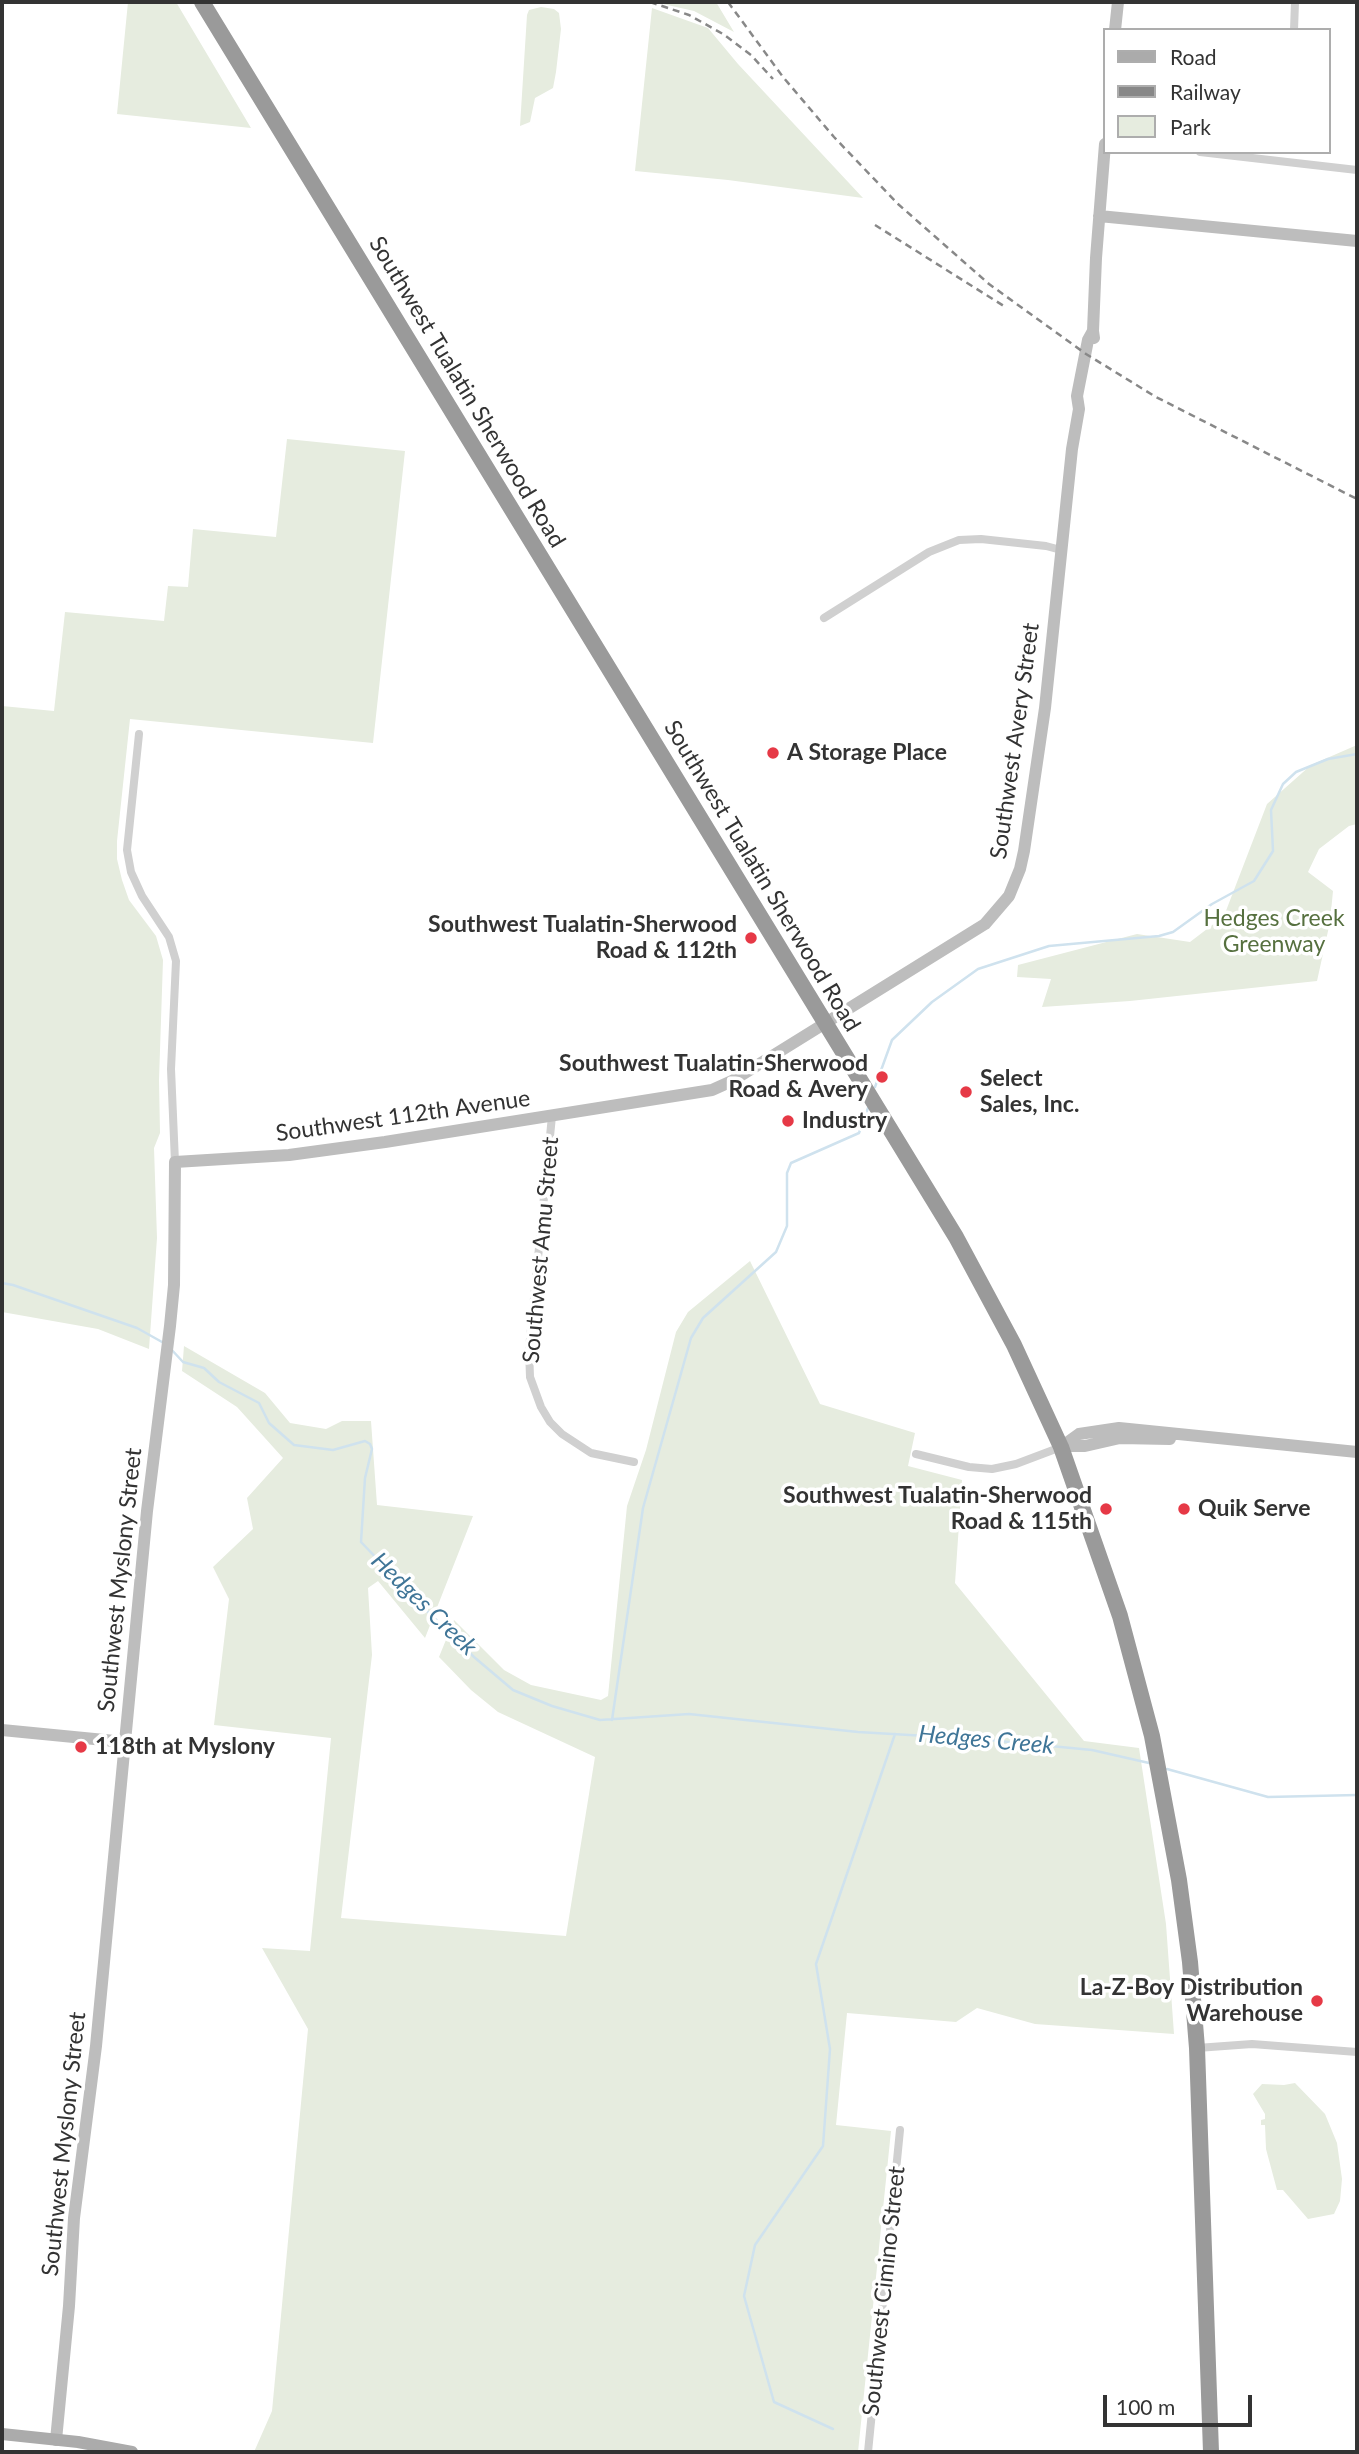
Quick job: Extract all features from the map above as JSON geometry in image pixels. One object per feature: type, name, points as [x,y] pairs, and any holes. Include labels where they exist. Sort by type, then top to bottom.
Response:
[{"type":"highway","name":"Southwest Tualatin Sherwood Road","points":[[202,2],[975,1271],[1014,1345],[1060,1447],[1120,1616],[1152,1736],[1179,1880],[1190,1962],[1197,2048],[1211,2452]]},
{"type":"main road","points":[[2,2434],[132,2452]]},
{"type":"street","points":[[1115,28],[1118,2]]},
{"type":"street","points":[[1294,28],[1295,2]]},
{"type":"street","name":"Southwest Avery Street","points":[[825,1023],[964,939],[990,919],[1009,896],[1020,869],[1045,708],[1079,409],[1084,399],[1093,359],[1104,154]]},
{"type":"street","points":[[1217,154],[1357,170]]},
{"type":"street","points":[[1297,163],[1298,154]]},
{"type":"street","points":[[1099,216],[1357,241]]},
{"type":"street","points":[[824,618],[929,552],[959,540],[981,539],[1061,550]]},
{"type":"street","name":"Southwest Myslony Street","points":[[56,2440],[69,2306],[74,2218],[94,2059],[147,1511],[174,1285],[175,1162],[171,1069],[176,961],[169,937],[142,896],[131,872],[127,850],[139,734]]},
{"type":"street","name":"Southwest 112th Avenue","points":[[175,1162],[289,1155],[712,1090],[732,1081],[825,1023]]},
{"type":"street","name":"Southwest Amu Street","points":[[552,1116],[529,1363],[534,1391],[550,1422],[576,1446],[591,1453],[634,1462]]},
{"type":"street","points":[[916,1454],[969,1467],[992,1469],[1016,1465],[1060,1447],[1079,1434],[1110,1429],[1357,1452]]},
{"type":"street","points":[[2,1730],[125,1742]]},
{"type":"street","points":[[1197,2048],[1265,2045],[1357,2052]]},
{"type":"street","name":"Southwest Cimino Street","points":[[869,2452],[900,2130]]},
{"type":"green space","points":[[128,2],[176,2],[251,128],[117,114]]},
{"type":"green space","points":[[654,2],[716,2],[734,32],[694,11]]},
{"type":"green space","points":[[541,7],[554,9],[559,13],[561,29],[556,72],[553,88],[535,98],[530,122],[520,126],[527,15],[529,10]]},
{"type":"green space","points":[[652,8],[708,28],[863,198],[635,171]]},
{"type":"green space","points":[[287,439],[405,451],[373,743],[130,719],[117,859],[129,900],[156,936],[163,960],[160,1133],[154,1148],[157,1238],[149,1349],[98,1329],[2,1312],[2,706],[54,711],[65,612],[164,621],[168,586],[188,587],[193,529],[276,537]]},
{"type":"green space","name":"Hedges Creek Greenway","points":[[1357,745],[1357,824],[1349,826],[1319,849],[1308,872],[1333,891],[1330,922],[1317,981],[1130,1001],[1042,1007],[1051,979],[1017,977],[1018,965],[1137,934],[1190,942],[1224,916],[1267,804],[1311,765]]},
{"type":"green space","points":[[750,1261],[820,1404],[915,1433],[908,1466],[962,1480],[955,1583],[1084,1741],[1139,1748],[1166,1924],[1174,2034],[1035,2024],[977,2008],[956,2022],[847,2013],[836,2125],[891,2131],[858,2452],[254,2452],[272,2411],[308,2029],[262,1948],[310,1951],[331,1738],[214,1725],[229,1599],[213,1567],[253,1529],[247,1498],[283,1458],[237,1407],[182,1371],[184,1346],[265,1393],[290,1423],[326,1429],[342,1421],[371,1421],[377,1505],[473,1516],[425,1638],[378,1581],[368,1588],[372,1655],[341,1918],[566,1936],[595,1757],[498,1712],[471,1690],[439,1657],[454,1620],[504,1670],[531,1685],[601,1700],[608,1696],[627,1506],[646,1450],[676,1332],[688,1312]]},
{"type":"green space","points":[[1295,2083],[1325,2114],[1337,2143],[1342,2179],[1340,2201],[1334,2214],[1308,2219],[1283,2190],[1277,2190],[1266,2149],[1265,2125],[1261,2125],[1265,2114],[1253,2094],[1262,2084]]},
{"type":"waterway","name":"Hedges Creek","points":[[875,1087],[892,1040],[932,1002],[978,969],[1049,946],[1159,936],[1173,932],[1212,904],[1254,881],[1273,851],[1271,810],[1283,784],[1296,772],[1328,759],[1357,754]]},
{"type":"waterway","name":"Hedges Creek","points":[[612,1720],[643,1508],[691,1338],[703,1318],[776,1252],[787,1226],[787,1173],[791,1163],[859,1133],[868,1108]]},
{"type":"waterway","name":"Hedges Creek","points":[[2,1283],[137,1328],[162,1342]]},
{"type":"waterway","name":"Hedges Creek","points":[[170,1348],[183,1362],[204,1368],[219,1382],[259,1403],[269,1423],[294,1445],[333,1450],[365,1441],[370,1444],[372,1449],[365,1478],[361,1542],[474,1657],[513,1690],[552,1706],[600,1720],[689,1714],[858,1732],[978,1739],[1092,1750],[1149,1763]]},
{"type":"waterway","points":[[833,2429],[774,2402],[744,2296],[755,2245],[823,2146],[830,2049],[816,1964],[895,1734]]},
{"type":"waterway","name":"Hedges Creek","points":[[1167,1769],[1268,1797],[1357,1795]]},
{"type":"railway","points":[[650,2],[689,15],[723,34],[751,55],[773,79]]},
{"type":"railway","points":[[728,2],[783,77],[834,137],[898,204],[989,284],[1086,354],[1156,397],[1357,499]]},
{"type":"railway","points":[[875,225],[1007,308]]},
{"type":"place","name":"A Storage Place","points":[[773,753]]},
{"type":"place","name":"Southwest Tualatin-Sherwood Road & 112th","points":[[751,938]]},
{"type":"place","name":"Southwest Tualatin-Sherwood Road & Avery","points":[[882,1077]]},
{"type":"place","name":"Select Sales, Inc.","points":[[966,1092]]},
{"type":"place","name":"Industry","points":[[788,1121]]},
{"type":"place","name":"Southwest Tualatin-Sherwood Road & 115th","points":[[1106,1509]]},
{"type":"place","name":"Quik Serve","points":[[1184,1509]]},
{"type":"place","name":"118th at Myslony","points":[[81,1747]]},
{"type":"place","name":"La-Z-Boy Distribution Warehouse","points":[[1317,2001]]}]
